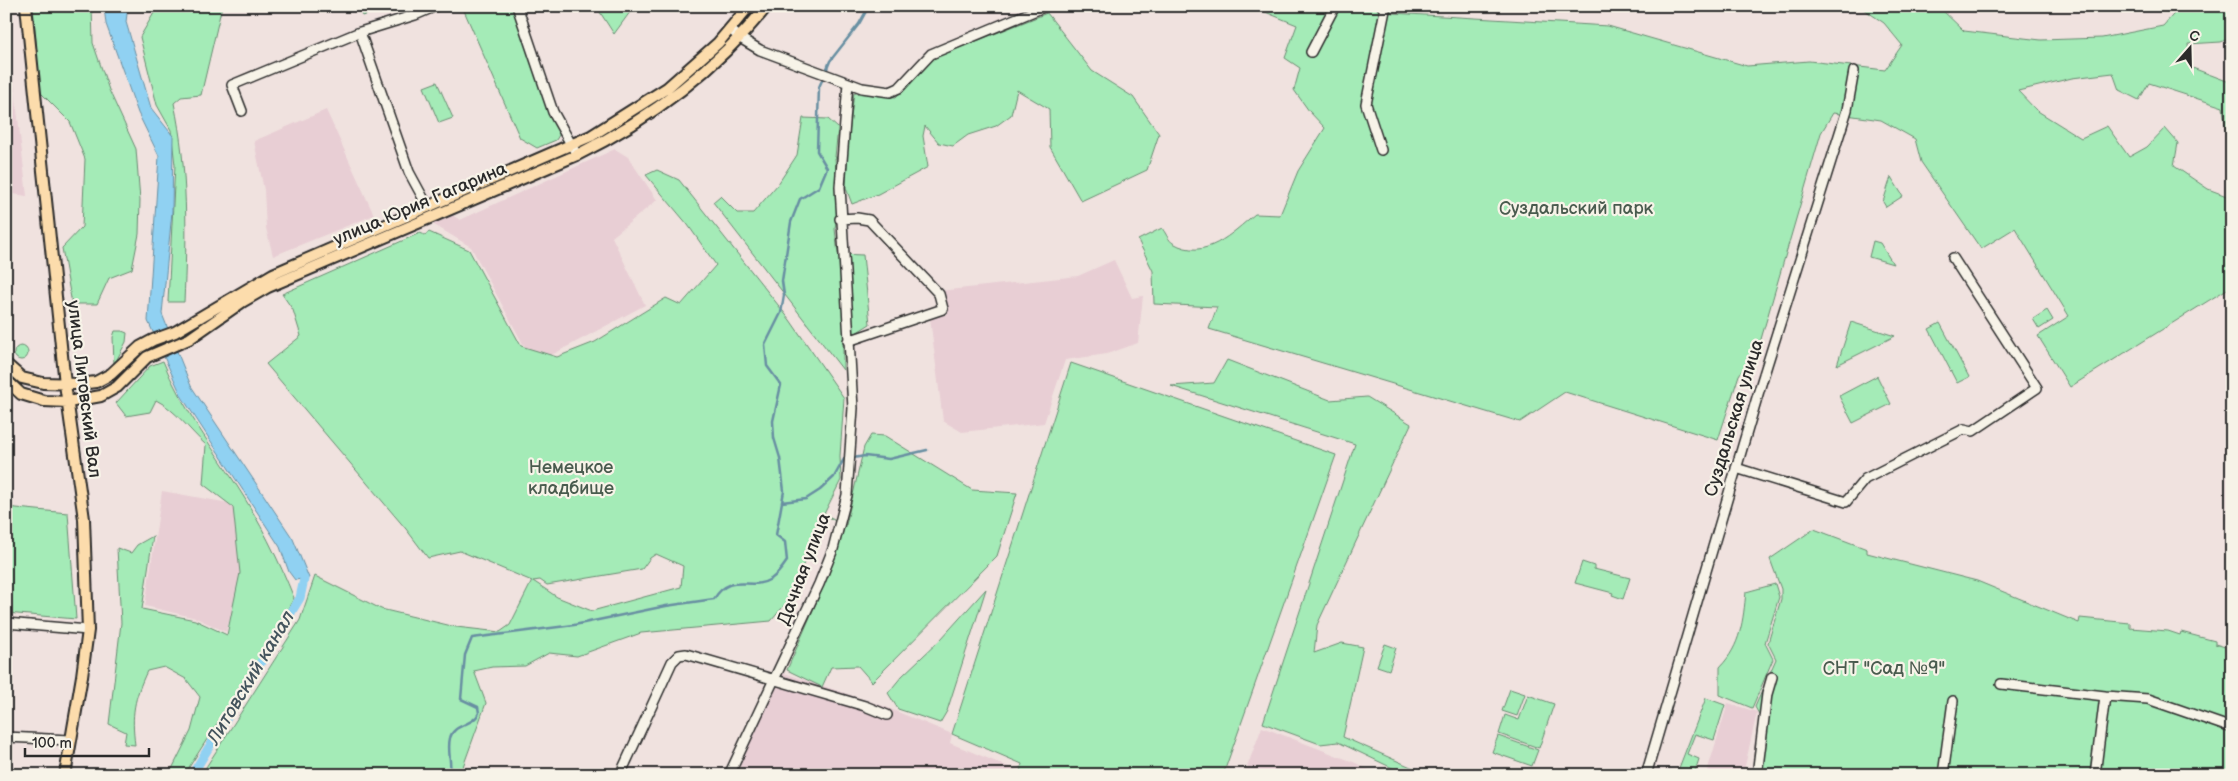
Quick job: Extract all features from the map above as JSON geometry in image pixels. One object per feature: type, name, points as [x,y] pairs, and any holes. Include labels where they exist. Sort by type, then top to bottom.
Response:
[{"type":"main road","name":"улица Литовский Вал","points":[[26,6],[65,384],[84,518],[88,630],[65,775]]},
{"type":"main road","name":"улица Юрия Гагарина","points":[[6,364],[22,378],[52,385],[96,382],[112,374],[140,347],[176,332],[273,274],[572,145],[605,128],[666,88],[709,51],[749,6]]},
{"type":"main road","name":"улица Юрия Гагарина","points":[[6,380],[21,394],[44,401],[68,402],[101,396],[110,392],[142,362],[156,352],[180,344],[242,302],[293,275],[576,155],[606,140],[674,96],[740,38],[767,6]]},
{"type":"street","points":[[242,111],[232,85],[360,32],[415,15],[436,6]]},
{"type":"street","points":[[516,6],[554,112],[576,155]]},
{"type":"street","points":[[730,29],[740,38],[760,50],[848,84],[890,92],[899,88],[931,54],[1046,6]]},
{"type":"street","points":[[1311,52],[1335,6]]},
{"type":"street","points":[[1380,150],[1366,104],[1386,10],[1382,6]]},
{"type":"street","points":[[360,32],[409,172],[428,208]]},
{"type":"street","name":"Суздальская улица","points":[[1646,775],[1736,468],[1847,110],[1854,71]]},
{"type":"street","name":"Дачная улица","points":[[729,775],[803,621],[832,549],[844,511],[852,444],[853,408],[840,219],[841,159],[848,84]]},
{"type":"street","points":[[840,219],[857,218],[869,220],[939,294],[943,309],[848,341]]},
{"type":"street","points":[[1736,468],[1846,502],[1865,479],[1964,429],[1973,431],[2037,388],[1953,258]]},
{"type":"street","points":[[6,623],[88,630]]},
{"type":"street","points":[[620,775],[675,657],[686,654],[865,706],[886,715]]},
{"type":"street","points":[[1757,775],[1766,694],[1772,677]]},
{"type":"street","points":[[2002,684],[2148,699],[2232,728]]},
{"type":"street","points":[[2095,775],[2105,696]]},
{"type":"street","points":[[1943,775],[1953,701]]},
{"type":"street","points":[[6,737],[70,740]]},
{"type":"shaded area","points":[[1507,6],[1611,6],[1611,13]]},
{"type":"shaded area","points":[[6,70],[13,75],[27,196],[6,193]]},
{"type":"shaded area","points":[[326,110],[374,215],[273,256],[266,228],[264,190],[254,141]]},
{"type":"shaded area","points":[[615,149],[628,157],[657,200],[612,237],[645,305],[546,358],[529,352],[471,247],[431,223],[452,215],[460,220]]},
{"type":"shaded area","points":[[1114,260],[1132,298],[1143,296],[1138,343],[1107,354],[1065,360],[1044,423],[962,432],[943,421],[930,318],[948,314],[940,291],[1078,276]]},
{"type":"shaded area","points":[[162,491],[240,505],[253,546],[226,632],[196,618],[145,606]]},
{"type":"shaded area","points":[[778,671],[883,706],[952,734],[950,743],[1016,770],[1015,775],[731,775]]},
{"type":"shaded area","points":[[1728,703],[1757,712],[1743,775],[1706,775]]},
{"type":"shaded area","points":[[1262,727],[1356,763],[1378,775],[1244,775]]},
{"type":"green space","points":[[33,6],[92,6],[93,43],[109,90],[136,149],[140,200],[139,234],[132,269],[109,278],[97,304],[72,304],[62,248],[82,227],[85,159],[70,122],[40,92]]},
{"type":"green space","points":[[158,6],[222,6],[201,95],[181,97],[174,103],[179,128],[184,178],[186,252],[184,302],[168,302],[175,165],[171,130],[157,105],[140,37]]},
{"type":"green space","points":[[358,6],[388,6],[362,16]]},
{"type":"green space","points":[[462,6],[515,6],[562,130],[556,140],[537,148],[520,138]]},
{"type":"green space","points":[[596,6],[630,6],[633,8],[614,34]]},
{"type":"green space","name":"Суздальский парк","points":[[1259,6],[1392,6],[1392,13],[1608,26],[1747,66],[1809,61],[1885,70],[1902,45],[1884,23],[1859,6],[1938,6],[1964,31],[2041,40],[2102,38],[2163,26],[2181,6],[2232,6],[2232,37],[2221,42],[2188,44],[2190,67],[2232,83],[2232,147],[2228,148],[2223,107],[2149,83],[2139,100],[2119,90],[2113,73],[2072,78],[2018,91],[2036,110],[2081,138],[2107,126],[2129,157],[2147,147],[2165,128],[2178,143],[2174,166],[2208,189],[2232,198],[2232,286],[2070,387],[2038,336],[2069,316],[2015,228],[1981,249],[1921,162],[1915,139],[1881,120],[1833,113],[1821,133],[1759,346],[1739,375],[1718,440],[1565,392],[1520,422],[1209,329],[1217,307],[1154,304],[1153,271],[1138,240],[1162,228],[1173,243],[1185,248],[1196,249],[1217,243],[1255,214],[1280,215],[1298,171],[1325,128],[1309,111],[1294,90],[1300,68],[1285,58],[1297,25],[1258,9]]},
{"type":"green space","points":[[1047,13],[1092,71],[1133,97],[1159,134],[1147,170],[1081,201],[1050,147],[1049,109],[1017,90],[1011,115],[996,126],[968,135],[953,146],[939,143],[925,126],[923,136],[928,167],[878,194],[852,204],[846,188],[846,158],[854,93],[896,97],[931,59]]},
{"type":"green space","points":[[437,82],[453,118],[439,123],[424,87]]},
{"type":"green space","points":[[803,118],[828,119],[838,128],[835,157],[846,158],[835,158],[838,202],[835,229],[838,254],[863,255],[870,324],[843,341],[843,370],[713,202],[720,196],[737,213],[753,213],[778,184],[797,155]]},
{"type":"green space","name":"Немецкое кладбище","points":[[657,170],[679,180],[790,320],[844,398],[840,456],[841,480],[824,514],[846,525],[864,447],[871,435],[885,436],[972,490],[1017,493],[997,556],[872,682],[858,666],[831,667],[822,687],[787,670],[827,578],[845,526],[824,515],[788,601],[771,621],[641,633],[577,656],[549,653],[525,666],[492,667],[474,671],[486,703],[460,775],[201,775],[300,620],[315,576],[381,609],[456,627],[500,632],[510,625],[532,581],[460,551],[428,558],[406,529],[266,364],[301,336],[293,310],[282,294],[420,233],[425,235],[429,232],[469,250],[521,346],[557,357],[595,342],[666,298],[681,305],[716,265],[688,225],[646,175]],"holes":[[[656,554],[683,566],[681,587],[592,611],[557,597],[533,581],[540,580],[547,585],[642,569],[650,558]]]},
{"type":"green space","points":[[1891,177],[1903,196],[1886,207],[1883,202]]},
{"type":"green space","points":[[1873,241],[1880,243],[1893,264],[1869,257]]},
{"type":"green space","points":[[2047,310],[2053,320],[2039,329],[2033,319]]},
{"type":"green space","points":[[1851,322],[1895,336],[1837,365]]},
{"type":"green space","points":[[1940,323],[1969,377],[1957,383],[1929,329]]},
{"type":"green space","points":[[115,331],[127,333],[126,342],[114,365],[113,337]]},
{"type":"green space","points":[[18,346],[24,346],[28,353],[24,360],[18,360],[14,356],[14,350]]},
{"type":"green space","points":[[1227,360],[1330,400],[1367,397],[1411,424],[1317,625],[1314,653],[1342,643],[1363,647],[1343,737],[1429,775],[1407,775],[1338,742],[1320,744],[1263,723],[1355,444],[1171,386],[1214,383]]},
{"type":"green space","points":[[163,361],[187,410],[261,526],[294,598],[267,646],[184,775],[169,775],[191,731],[200,697],[186,679],[164,667],[147,671],[136,699],[133,724],[135,745],[124,744],[126,732],[109,724],[121,623],[117,548],[131,553],[137,545],[153,536],[142,609],[195,620],[227,635],[240,573],[233,507],[203,484],[206,445],[176,415],[156,400],[150,412],[126,416],[116,403],[150,366]]},
{"type":"green space","points":[[1071,363],[1336,455],[1223,775],[1019,775],[1022,764],[952,734]]},
{"type":"green space","points":[[1877,376],[1891,404],[1853,423],[1839,396]]},
{"type":"green space","points":[[6,507],[68,513],[76,619],[6,613]]},
{"type":"green space","name":"СНТ \"Сад №9\"","points":[[1814,529],[1867,549],[1867,553],[1977,581],[2079,623],[2080,618],[2130,623],[2130,628],[2168,631],[2180,635],[2181,632],[2215,641],[2215,644],[2232,649],[2232,775],[1757,775],[1764,723],[1755,707],[1776,659],[1768,643],[1781,599],[1781,589],[1770,559]]},
{"type":"green space","points":[[1582,562],[1594,566],[1594,569],[1630,578],[1623,599],[1612,595],[1613,593],[1575,583]]},
{"type":"green space","points":[[1775,584],[1779,597],[1765,643],[1773,659],[1752,708],[1720,695],[1720,667],[1733,650],[1737,641],[1742,623],[1746,592]]},
{"type":"green space","points":[[986,589],[947,711],[940,723],[898,709],[888,693],[902,676],[941,639]]},
{"type":"green space","points":[[1385,644],[1396,648],[1389,670],[1377,666]]},
{"type":"green space","points":[[1510,689],[1525,694],[1517,716],[1502,711]]},
{"type":"green space","points":[[1528,695],[1554,704],[1539,748],[1499,734],[1505,715],[1519,720]]},
{"type":"green space","points":[[1706,698],[1725,705],[1714,740],[1695,734],[1687,754],[1699,759],[1694,775],[1673,775],[1679,768]]},
{"type":"green space","points":[[1498,736],[1538,750],[1532,766],[1492,752]]},
{"type":"water","points":[[128,6],[126,22],[151,108],[173,136],[172,212],[162,314],[191,386],[293,539],[309,578],[295,580],[289,572],[280,547],[182,397],[148,321],[159,156],[138,113],[106,24],[104,7]]},
{"type":"waterway","points":[[826,71],[830,61],[859,24],[869,6]]},
{"type":"waterway","points":[[450,775],[449,743],[452,733],[479,713],[478,707],[461,699],[465,655],[472,638],[574,625],[666,606],[714,599],[727,586],[741,583],[756,584],[771,579],[787,561],[785,542],[776,535],[784,491],[780,458],[774,438],[773,421],[781,385],[767,366],[765,345],[781,313],[784,295],[782,281],[791,222],[800,199],[819,187],[827,168],[817,151],[819,87],[824,76]]},
{"type":"waterway","points":[[853,458],[865,456],[889,459],[927,450]]},
{"type":"waterway","points":[[782,502],[806,499],[820,490],[834,477],[844,459],[847,459]]},
{"type":"waterway","name":"Литовский канал","points":[[192,775],[300,598],[304,579]]}]
